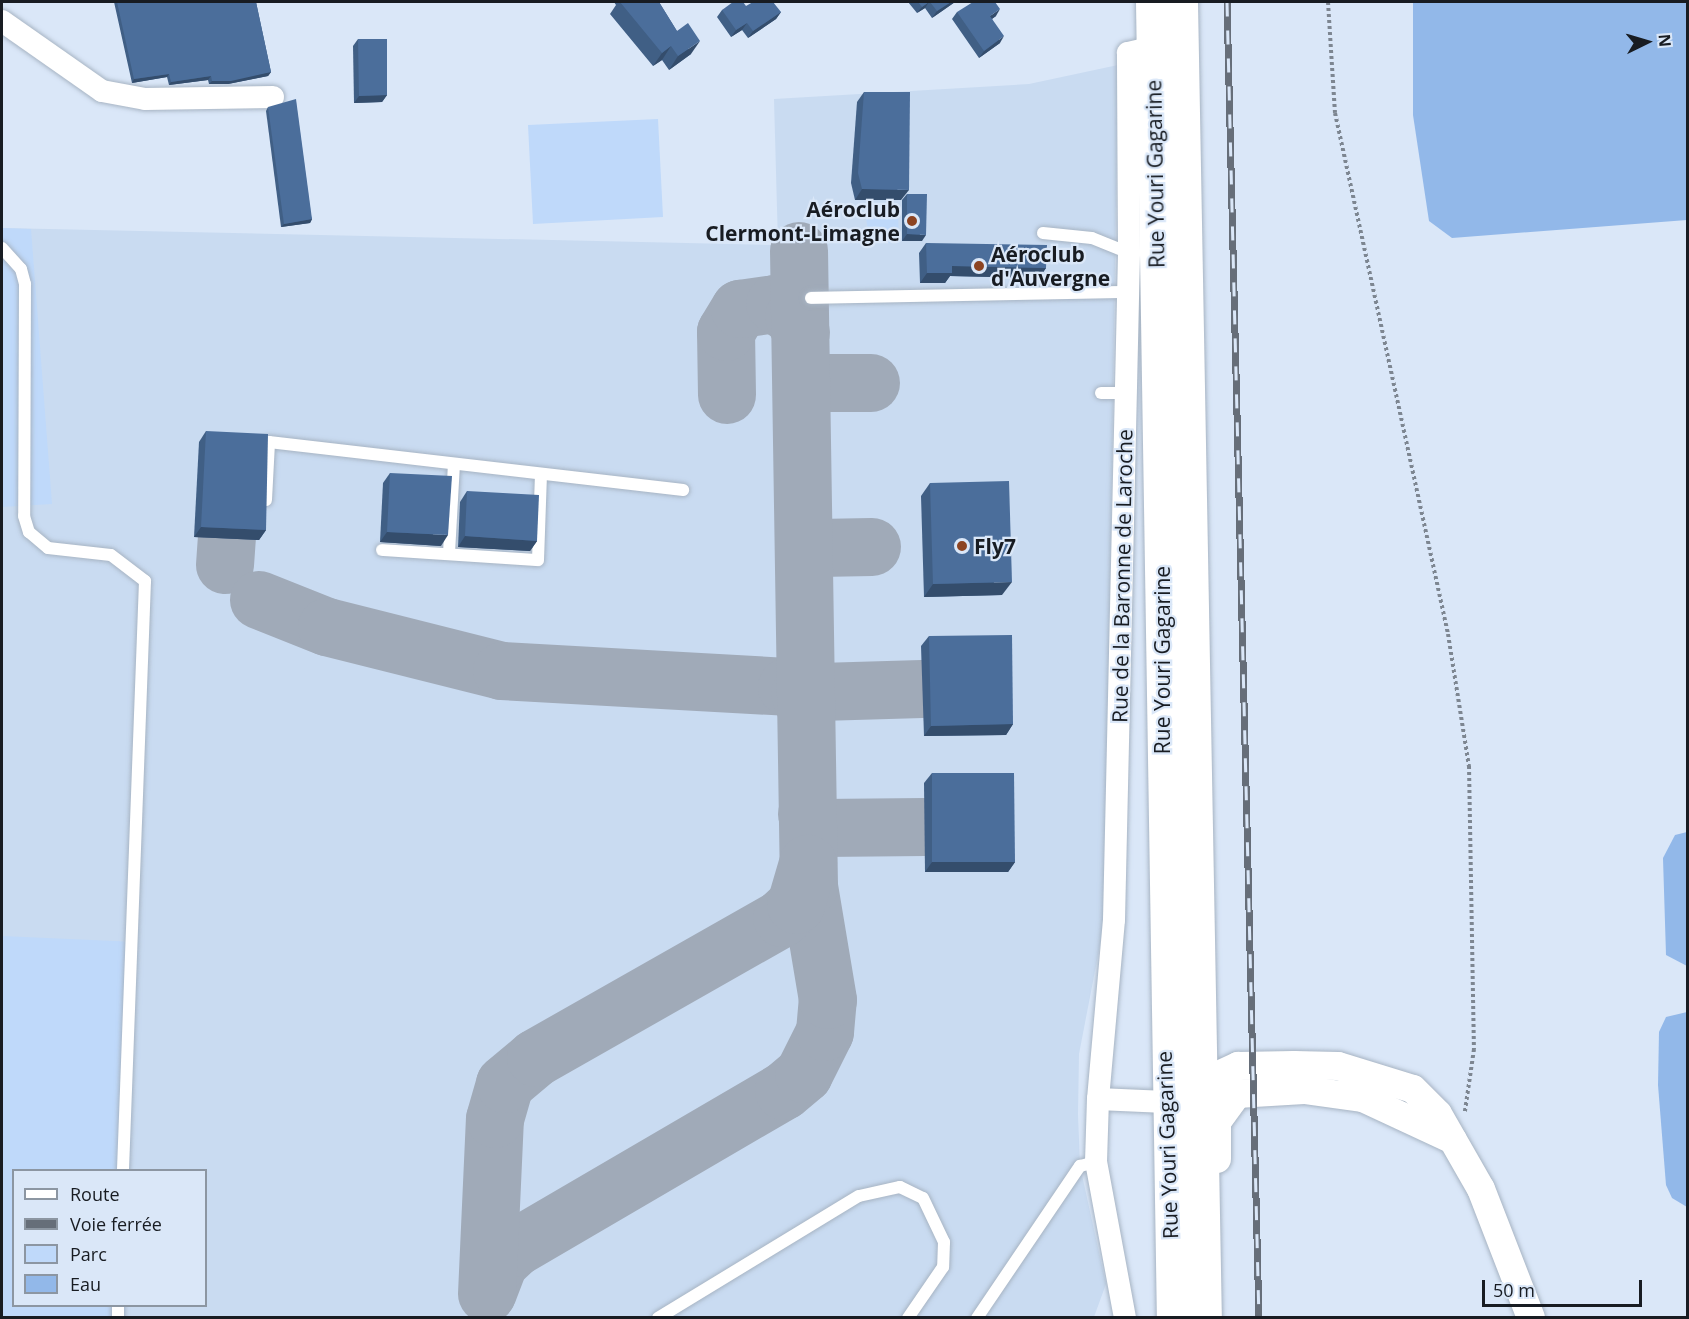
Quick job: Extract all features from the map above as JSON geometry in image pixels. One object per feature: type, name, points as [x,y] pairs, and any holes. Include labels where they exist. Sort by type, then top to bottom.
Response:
[{"type":"main road","name":"Rue Youri Gagarine","points":[[1152,2],[1141,50],[1164,1045],[1173,1317]]},
{"type":"main road","name":"Rue Youri Gagarine","points":[[1180,2],[1205,1317]]},
{"type":"street","points":[[2,21],[102,91],[145,99],[273,97]]},
{"type":"street","name":"Rue de la Baronne de Laroche","points":[[1125,1317],[1096,1162],[1098,1098],[1114,920],[1129,253],[1141,50]]},
{"type":"street","points":[[1201,1034],[1238,1066]]},
{"type":"street","points":[[1164,1045],[1202,1079],[1237,1094],[1337,1091],[1453,1140]]},
{"type":"street","points":[[1098,1098],[1166,1102],[1202,1079],[1238,1066],[1338,1066],[1379,1075],[1413,1089],[1438,1114],[1481,1190],[1531,1317]]},
{"type":"street","points":[[1203,1255],[1218,1208],[1217,1122],[1237,1094]]},
{"type":"street","points":[[1166,1102],[1185,1124],[1186,1208],[1203,1255]]},
{"type":"lane","points":[[1043,232],[1092,238],[1129,253]]},
{"type":"lane","points":[[2,249],[21,270],[25,284],[24,516],[29,532],[48,548],[111,555],[145,581],[123,1169]]},
{"type":"lane","points":[[811,298],[1128,292]]},
{"type":"lane","points":[[1101,393],[1126,393]]},
{"type":"lane","points":[[265,514],[269,442],[682,490]]},
{"type":"lane","points":[[450,553],[454,464]]},
{"type":"lane","points":[[382,550],[538,560],[541,474]]},
{"type":"lane","points":[[977,1317],[1080,1166],[1096,1162]]},
{"type":"lane","points":[[658,1317],[860,1196],[900,1186],[923,1198],[944,1242],[943,1267],[908,1317]]},
{"type":"path","points":[[1328,2],[1335,113],[1448,634],[1468,766],[1474,1049],[1467,1104],[1453,1140]]},
{"type":"shaded area","points":[[1118,65],[1105,919],[1079,1054],[1080,1166],[1106,1284],[1094,1317],[2,1318],[2,228],[778,245],[774,99],[1029,84]]},
{"type":"green space","points":[[658,119],[663,217],[533,224],[528,125]]},
{"type":"green space","points":[[865,212],[898,212],[899,243],[870,243]]},
{"type":"green space","points":[[2,228],[31,229],[52,504],[2,507]]},
{"type":"green space","points":[[2,936],[137,942],[130,1169],[12,1169],[12,1307],[126,1307],[125,1317],[2,1318]]},
{"type":"water","points":[[1413,2],[1687,2],[1687,220],[1452,238],[1429,221],[1413,115]]},
{"type":"water","points":[[1688,832],[1687,966],[1666,955],[1663,858],[1675,835]]},
{"type":"water","points":[[1688,1012],[1687,1207],[1672,1198],[1666,1185],[1658,1085],[1659,1032],[1666,1017]]},
{"type":"building","points":[[117,2],[256,2],[271,72],[231,81],[212,81],[211,76],[171,82],[169,74],[134,79]]},
{"type":"building","points":[[620,2],[659,2],[677,31],[688,23],[700,41],[678,56],[671,46],[662,53]]},
{"type":"building","points":[[733,2],[743,2],[746,6],[753,2],[773,2],[781,12],[753,31],[747,23],[736,30],[722,10]]},
{"type":"building","points":[[918,2],[929,2],[922,7]]},
{"type":"building","points":[[930,2],[951,2],[937,11]]},
{"type":"building","points":[[973,2],[995,2],[1000,9],[990,16],[1004,36],[984,51],[957,12]]},
{"type":"building","points":[[358,39],[387,39],[387,95],[359,96]]},
{"type":"building","points":[[864,92],[910,92],[909,190],[862,189],[858,173]]},
{"type":"building","points":[[296,99],[312,219],[284,224],[268,107]]},
{"type":"building","name":"Aéroclub Clermont-Limagne","points":[[907,194],[927,194],[926,235],[907,234]]},
{"type":"building","points":[[926,243],[1047,245],[1046,268],[952,266],[952,273],[927,273]]},
{"type":"building","points":[[206,431],[268,434],[266,530],[201,527]]},
{"type":"building","points":[[390,473],[452,476],[448,535],[387,532]]},
{"type":"building","name":"Fly7","points":[[1009,481],[1012,582],[933,584],[930,483]]},
{"type":"building","points":[[467,491],[539,495],[537,541],[465,536]]},
{"type":"building","points":[[1012,635],[1013,724],[931,726],[929,636]]},
{"type":"building","points":[[932,773],[1014,773],[1015,862],[932,862]]},
{"type":"taxiway","points":[[488,1292],[499,1263],[515,1248],[784,1091],[804,1074],[825,1032],[828,1000],[809,887],[799,251]]},
{"type":"taxiway","points":[[727,395],[726,332],[740,309],[775,304],[794,317],[801,333]]},
{"type":"taxiway","points":[[802,396],[815,383],[871,383]]},
{"type":"taxiway","points":[[225,565],[227,539]]},
{"type":"taxiway","points":[[804,562],[818,548],[872,547]]},
{"type":"taxiway","points":[[259,600],[327,627],[502,671],[787,687],[800,694],[806,709]]},
{"type":"taxiway","points":[[806,709],[810,696],[820,692],[922,689]]},
{"type":"taxiway","points":[[807,814],[821,828],[925,827]]},
{"type":"taxiway","points":[[487,1294],[495,1119],[505,1084],[536,1058],[782,918],[796,905],[808,864]]},
{"type":"railway","points":[[1227,2],[1259,1318]]},
{"type":"place","name":"Aéroclub Clermont-Limagne","points":[[912,221]]},
{"type":"place","name":"Aéroclub d'Auvergne","points":[[979,266]]},
{"type":"place","name":"Fly7","points":[[962,546]]}]
